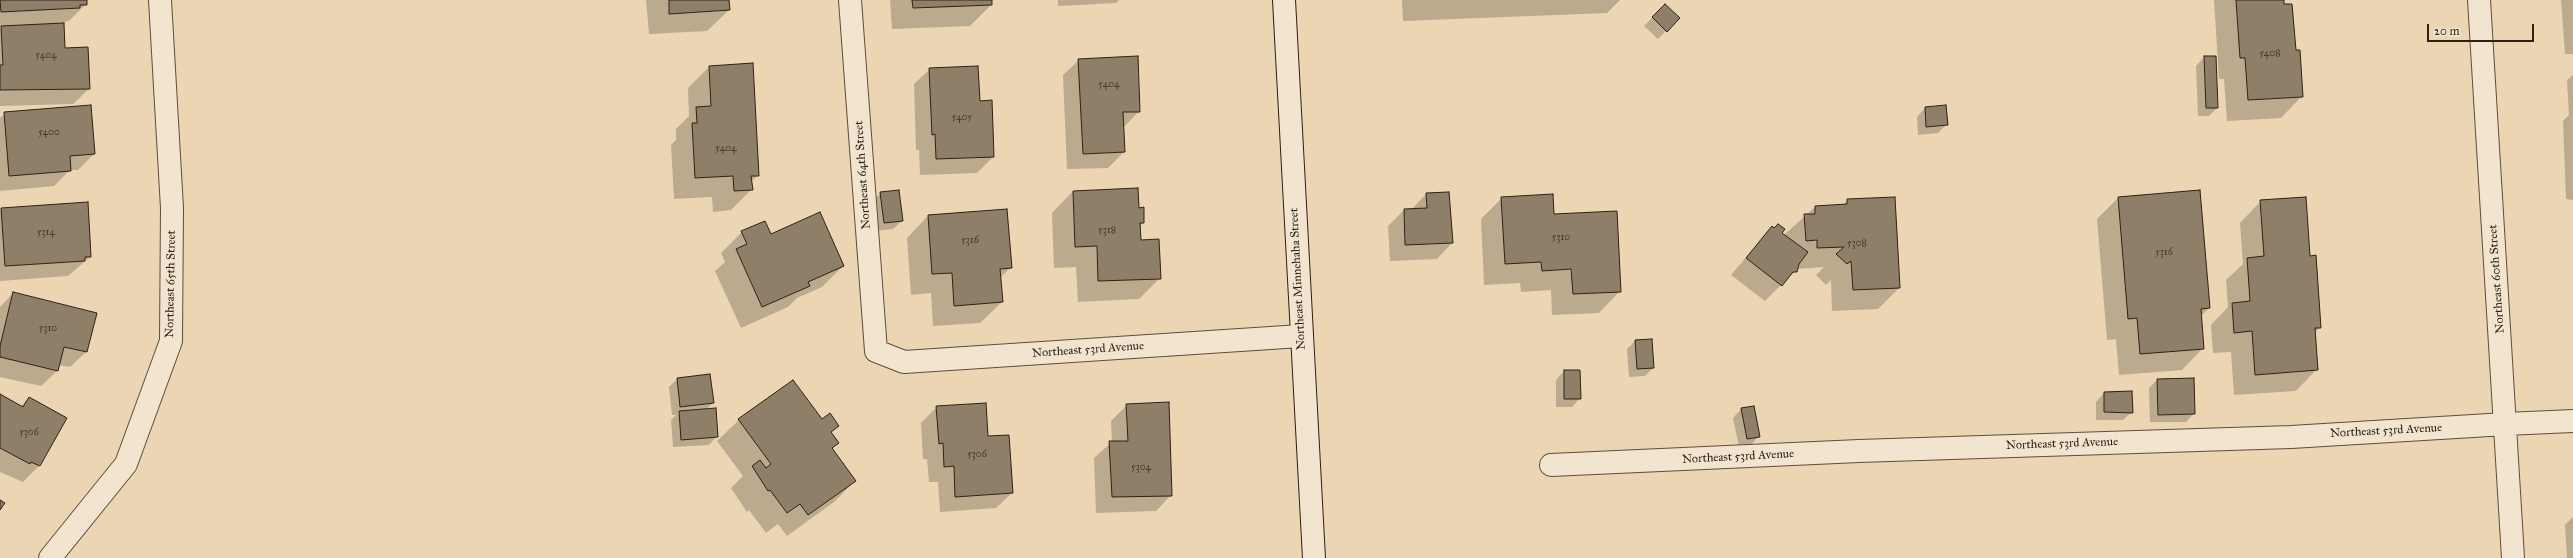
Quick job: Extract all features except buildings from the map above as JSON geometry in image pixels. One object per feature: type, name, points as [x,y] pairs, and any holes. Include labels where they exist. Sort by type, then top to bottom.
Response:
[{"type":"street","name":"Northeast 65th Street","points":[[50,558],[126,464],[171,341],[172,208],[160,0]]},
{"type":"street","name":"Northeast 64th Street","points":[[850,0],[876,351]]},
{"type":"street","name":"Northeast Minnehaha Street","points":[[1284,0],[1314,558]]},
{"type":"street","name":"Northeast 60th Street","points":[[2479,0],[2513,558]]},
{"type":"street","name":"Northeast 53rd Avenue","points":[[876,351],[904,362],[1301,336]]},
{"type":"street","name":"Northeast 53rd Avenue","points":[[1551,465],[1867,451],[2291,436],[2506,424],[2573,422]]}]
